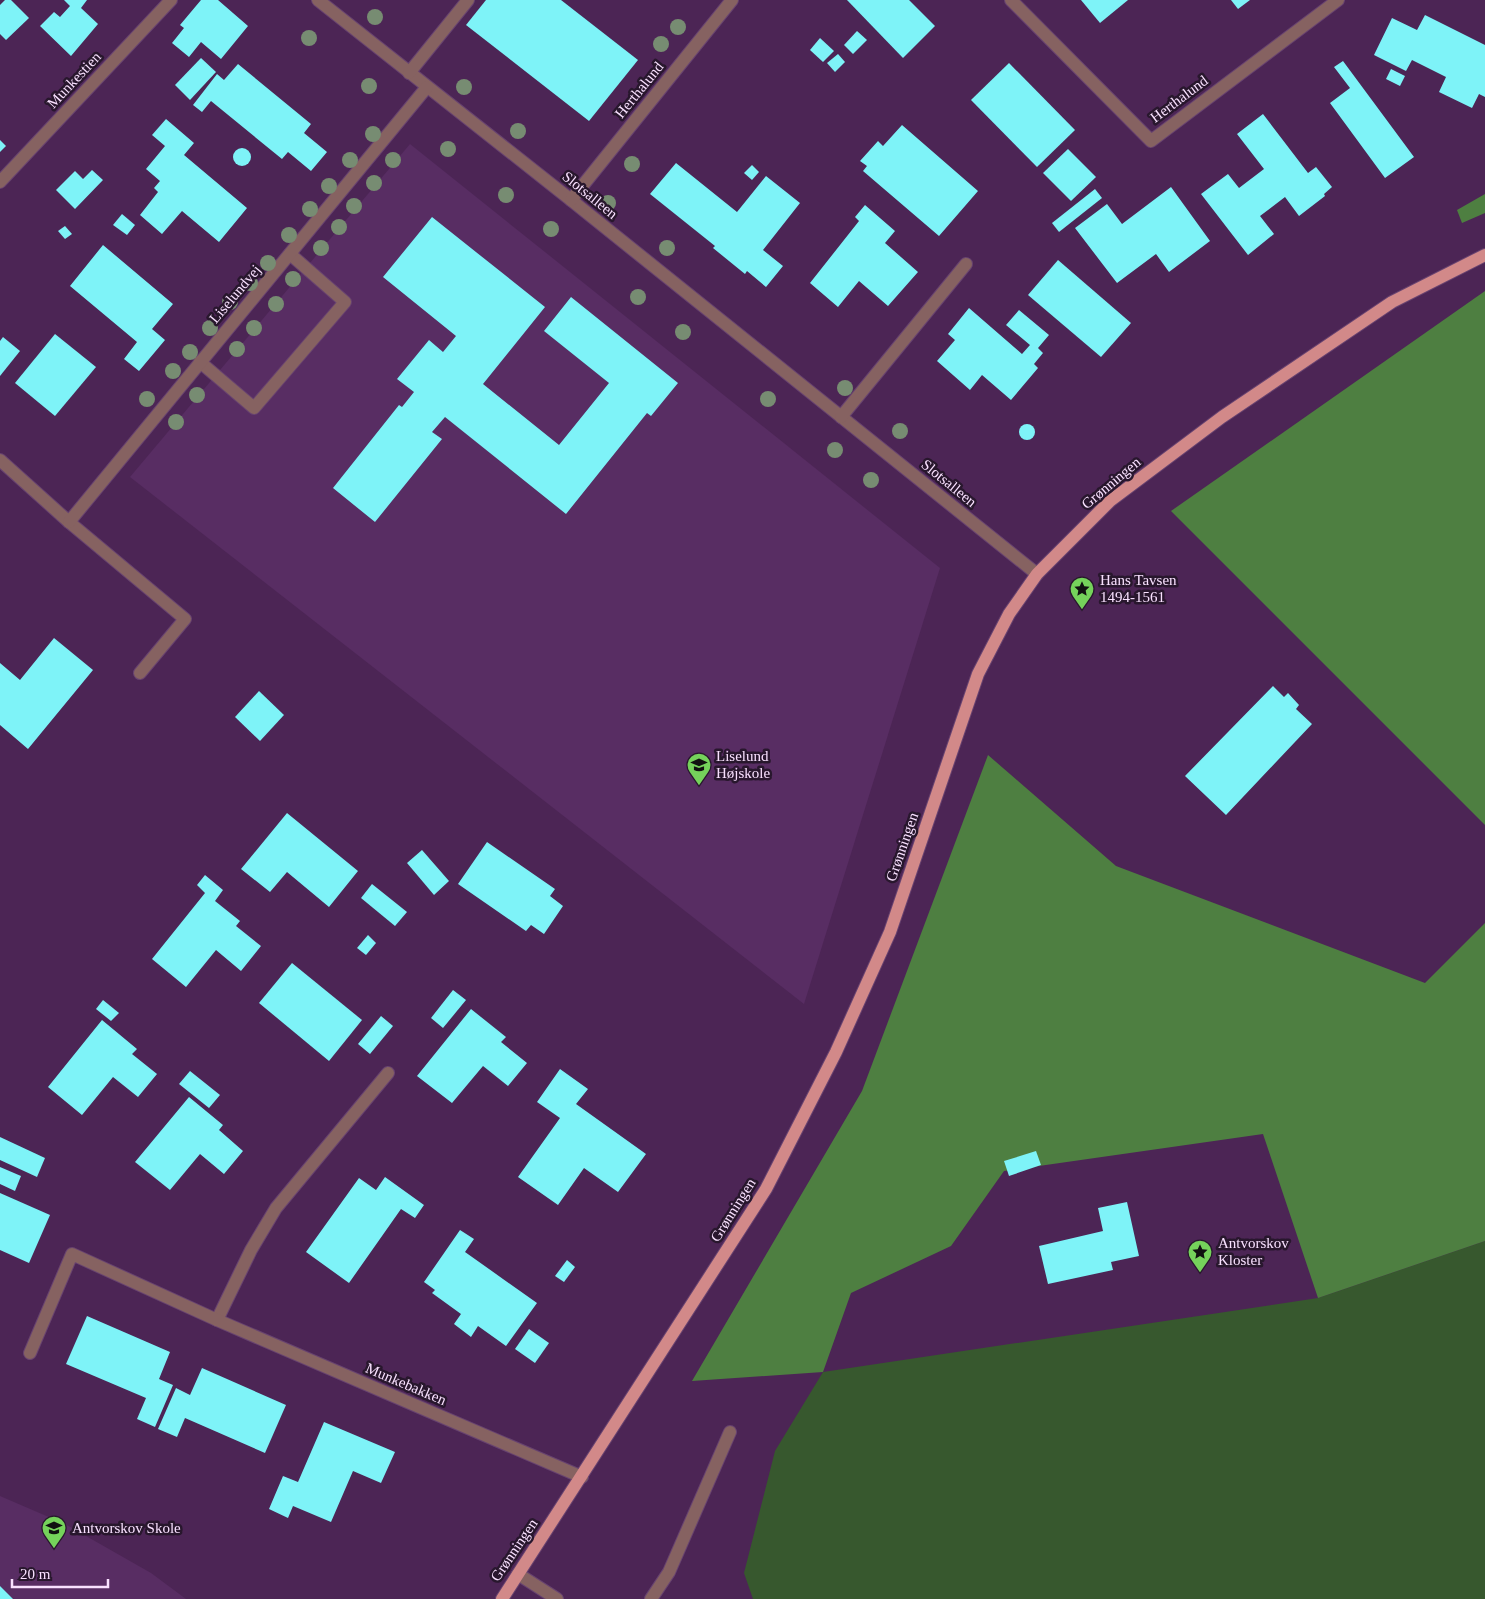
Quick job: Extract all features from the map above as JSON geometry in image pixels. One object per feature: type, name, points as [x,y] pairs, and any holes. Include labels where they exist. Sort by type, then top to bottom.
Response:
[{"type":"main road","name":"Grønningen","points":[[502,1599],[766,1189],[836,1052],[890,932],[978,674],[1009,614],[1037,574],[1110,501],[1222,417],[1392,302],[1485,255]]},
{"type":"street","name":"Munkestien","points":[[0,182],[171,0]]},
{"type":"street","name":"Slotsalleen","points":[[318,0],[571,200],[1037,574]]},
{"type":"street","points":[[409,73],[468,0]]},
{"type":"street","name":"Herthalund","points":[[571,200],[732,0]]},
{"type":"street","name":"Herthalund","points":[[1011,0],[1151,141],[1338,0]]},
{"type":"street","name":"Liselundvej","points":[[69,522],[427,87]]},
{"type":"street","points":[[200,362],[254,408],[345,302],[290,254]]},
{"type":"street","points":[[841,417],[966,264]]},
{"type":"street","points":[[0,460],[69,522],[184,619],[140,673]]},
{"type":"street","points":[[217,1320],[251,1250],[276,1208],[388,1073]]},
{"type":"street","name":"Munkebakken","points":[[30,1353],[72,1254],[217,1320],[582,1477]]},
{"type":"street","points":[[651,1599],[669,1572],[730,1432]]},
{"type":"street","points":[[518,1574],[557,1599]]},
{"type":"shaded area","name":"Liselund Højskole","points":[[410,144],[940,568],[804,1004],[130,477]]},
{"type":"shaded area","name":"Antvorskov Skole","points":[[0,1496],[65,1524],[151,1573],[186,1599],[0,1599]]},
{"type":"green space","points":[[1485,194],[1485,213],[1462,223],[1457,210]]},
{"type":"green space","points":[[1485,291],[1485,825],[1171,511]]},
{"type":"green space","points":[[988,755],[1116,866],[1425,983],[1485,923],[1485,1241],[1318,1298],[1263,1134],[1004,1171],[951,1246],[851,1293],[823,1372],[692,1381],[862,1091]]},
{"type":"green space","points":[[1485,1241],[1485,1599],[753,1599],[744,1573],[775,1451],[823,1372],[1318,1298]]},
{"type":"building","points":[[5,0],[11,0],[29,18],[6,40],[0,34],[0,5]]},
{"type":"building","points":[[64,0],[87,0],[81,8],[98,24],[71,56],[40,26],[54,12],[60,17],[70,6]]},
{"type":"building","points":[[201,0],[218,0],[248,26],[221,59],[201,42],[189,57],[172,43],[184,28],[180,25]]},
{"type":"building","points":[[486,0],[561,0],[638,60],[589,121],[466,25]]},
{"type":"building","points":[[847,0],[909,0],[935,26],[903,58]]},
{"type":"building","points":[[1081,0],[1128,0],[1100,23]]},
{"type":"building","points":[[1231,0],[1250,0],[1238,9]]},
{"type":"building","points":[[1425,15],[1485,45],[1485,97],[1479,94],[1472,108],[1439,92],[1446,77],[1412,60],[1406,71],[1374,55],[1392,18],[1417,30]]},
{"type":"building","points":[[857,31],[867,40],[853,54],[844,45]]},
{"type":"building","points":[[820,38],[834,51],[823,62],[810,50]]},
{"type":"building","points":[[838,54],[845,62],[835,72],[827,63]]},
{"type":"building","points":[[201,58],[216,72],[190,100],[175,85]]},
{"type":"building","points":[[1343,61],[1414,157],[1385,178],[1330,103],[1350,88],[1334,67]]},
{"type":"building","points":[[1009,63],[1075,130],[1037,167],[971,100]]},
{"type":"building","points":[[238,64],[311,124],[304,133],[327,152],[311,171],[288,152],[282,159],[211,101],[202,112],[193,105],[217,74],[224,80]]},
{"type":"building","points":[[1391,69],[1405,76],[1400,86],[1386,79]]},
{"type":"building","points":[[1263,114],[1308,173],[1316,167],[1332,187],[1324,194],[1325,196],[1299,216],[1285,197],[1260,216],[1274,234],[1248,255],[1201,194],[1228,174],[1239,188],[1264,169],[1237,134]]},
{"type":"building","points":[[166,119],[194,143],[184,155],[247,208],[219,242],[182,211],[162,234],[140,215],[158,192],[154,188],[160,181],[146,169],[165,146],[152,135]]},
{"type":"building","points":[[902,125],[978,191],[939,236],[863,171],[867,166],[860,161],[878,141],[883,146]]},
{"type":"building","points":[[0,140],[6,146],[0,152]]},
{"type":"building","points":[[242,148],[248,151],[251,157],[248,163],[242,166],[236,163],[233,157],[236,151]]},
{"type":"building","points":[[1068,149],[1096,177],[1071,201],[1043,173]]},
{"type":"building","points":[[676,163],[737,212],[766,176],[800,203],[763,250],[783,266],[766,287],[747,271],[745,274],[713,248],[715,246],[650,194]]},
{"type":"building","points":[[752,165],[759,172],[752,180],[744,173]]},
{"type":"building","points":[[92,170],[103,180],[75,209],[56,190],[75,171],[83,179]]},
{"type":"building","points":[[1171,187],[1210,241],[1169,272],[1156,254],[1117,283],[1075,228],[1107,204],[1122,224]]},
{"type":"building","points":[[1095,189],[1102,198],[1059,232],[1052,223]]},
{"type":"building","points":[[865,205],[895,231],[885,243],[918,272],[888,306],[859,281],[838,307],[810,283],[859,221],[855,217]]},
{"type":"building","points":[[122,214],[135,225],[127,235],[113,225]]},
{"type":"building","points":[[432,217],[545,307],[483,384],[559,445],[609,383],[544,331],[571,297],[678,383],[651,416],[647,413],[566,514],[445,417],[432,432],[442,439],[375,522],[333,488],[399,405],[402,407],[414,392],[397,379],[429,340],[443,352],[456,336],[383,277]]},
{"type":"building","points":[[65,226],[72,234],[65,239],[58,231]]},
{"type":"building","points":[[103,245],[173,304],[152,329],[165,340],[139,371],[124,359],[137,342],[70,286]]},
{"type":"building","points":[[1058,260],[1131,323],[1101,357],[1028,295]]},
{"type":"building","points":[[969,308],[1022,354],[1030,345],[1006,325],[1019,310],[1049,335],[1038,348],[1043,353],[1034,364],[1038,368],[1011,400],[982,375],[970,390],[937,361],[955,340],[948,334]]},
{"type":"building","points":[[55,334],[96,367],[55,416],[15,383]]},
{"type":"building","points":[[3,337],[20,351],[0,376],[0,341]]},
{"type":"building","points":[[1027,424],[1033,426],[1035,432],[1033,438],[1027,440],[1021,438],[1019,432],[1021,426]]},
{"type":"building","points":[[54,638],[93,670],[28,749],[0,725],[0,663],[20,680]]},
{"type":"building","points":[[1273,686],[1284,697],[1288,693],[1299,705],[1296,709],[1312,724],[1226,815],[1185,776]]},
{"type":"building","points":[[259,691],[284,715],[260,741],[235,717]]},
{"type":"building","points":[[287,813],[358,871],[329,907],[287,872],[270,892],[241,869]]},
{"type":"building","points":[[487,842],[555,889],[550,896],[563,906],[544,934],[531,925],[526,931],[458,884]]},
{"type":"building","points":[[422,850],[449,881],[434,895],[407,863]]},
{"type":"building","points":[[205,875],[223,890],[215,901],[240,921],[236,926],[261,946],[241,971],[216,950],[186,987],[152,959],[205,893],[197,885]]},
{"type":"building","points":[[372,884],[407,912],[395,926],[361,898]]},
{"type":"building","points":[[368,935],[376,943],[366,955],[357,948]]},
{"type":"building","points":[[292,963],[362,1020],[329,1061],[259,1003]]},
{"type":"building","points":[[453,990],[466,1000],[443,1028],[431,1018]]},
{"type":"building","points":[[103,1000],[119,1013],[111,1021],[96,1009]]},
{"type":"building","points":[[471,1009],[506,1037],[501,1042],[527,1063],[508,1086],[483,1066],[452,1103],[417,1076]]},
{"type":"building","points":[[381,1016],[393,1026],[370,1054],[358,1044]]},
{"type":"building","points":[[102,1020],[137,1049],[132,1054],[157,1074],[138,1097],[113,1077],[82,1115],[48,1087]]},
{"type":"building","points":[[560,1069],[588,1089],[576,1104],[646,1154],[618,1192],[584,1168],[558,1205],[518,1177],[560,1118],[537,1102]]},
{"type":"building","points":[[190,1071],[220,1095],[209,1108],[179,1084]]},
{"type":"building","points":[[189,1097],[223,1125],[219,1130],[243,1151],[224,1174],[200,1154],[170,1190],[135,1162]]},
{"type":"building","points":[[0,1137],[45,1158],[37,1177],[0,1160]]},
{"type":"building","points":[[1036,1151],[1041,1165],[1009,1176],[1004,1161]]},
{"type":"building","points":[[0,1167],[21,1176],[15,1191],[0,1184]]},
{"type":"building","points":[[385,1177],[424,1205],[415,1218],[401,1209],[349,1283],[306,1252],[359,1178],[376,1190]]},
{"type":"building","points":[[0,1193],[50,1215],[29,1263],[0,1250]]},
{"type":"building","points":[[1127,1202],[1139,1256],[1111,1262],[1113,1270],[1048,1284],[1039,1246],[1103,1231],[1098,1208]]},
{"type":"building","points":[[460,1230],[474,1239],[465,1252],[537,1303],[506,1346],[478,1326],[471,1337],[454,1324],[461,1314],[432,1293],[435,1290],[424,1282]]},
{"type":"building","points":[[567,1260],[575,1267],[564,1282],[555,1276]]},
{"type":"building","points":[[87,1316],[170,1352],[159,1379],[173,1385],[155,1427],[137,1419],[146,1398],[66,1364]]},
{"type":"building","points":[[529,1329],[549,1343],[535,1363],[515,1349]]},
{"type":"building","points":[[202,1368],[286,1405],[265,1453],[185,1418],[177,1437],[158,1429],[176,1388],[190,1395]]},
{"type":"building","points":[[324,1422],[395,1452],[381,1483],[353,1471],[331,1522],[293,1506],[288,1518],[269,1509],[283,1476],[298,1482]]},
{"type":"building","points":[[0,1586],[13,1599],[0,1599]]},
{"type":"place","name":"Hans Tavsen 1494-1561","points":[[1082,610]]},
{"type":"place","name":"Liselund Højskole","points":[[699,786]]},
{"type":"place","name":"Antvorskov Kloster","points":[[1200,1273]]},
{"type":"place","name":"Antvorskov Skole","points":[[54,1549]]}]
